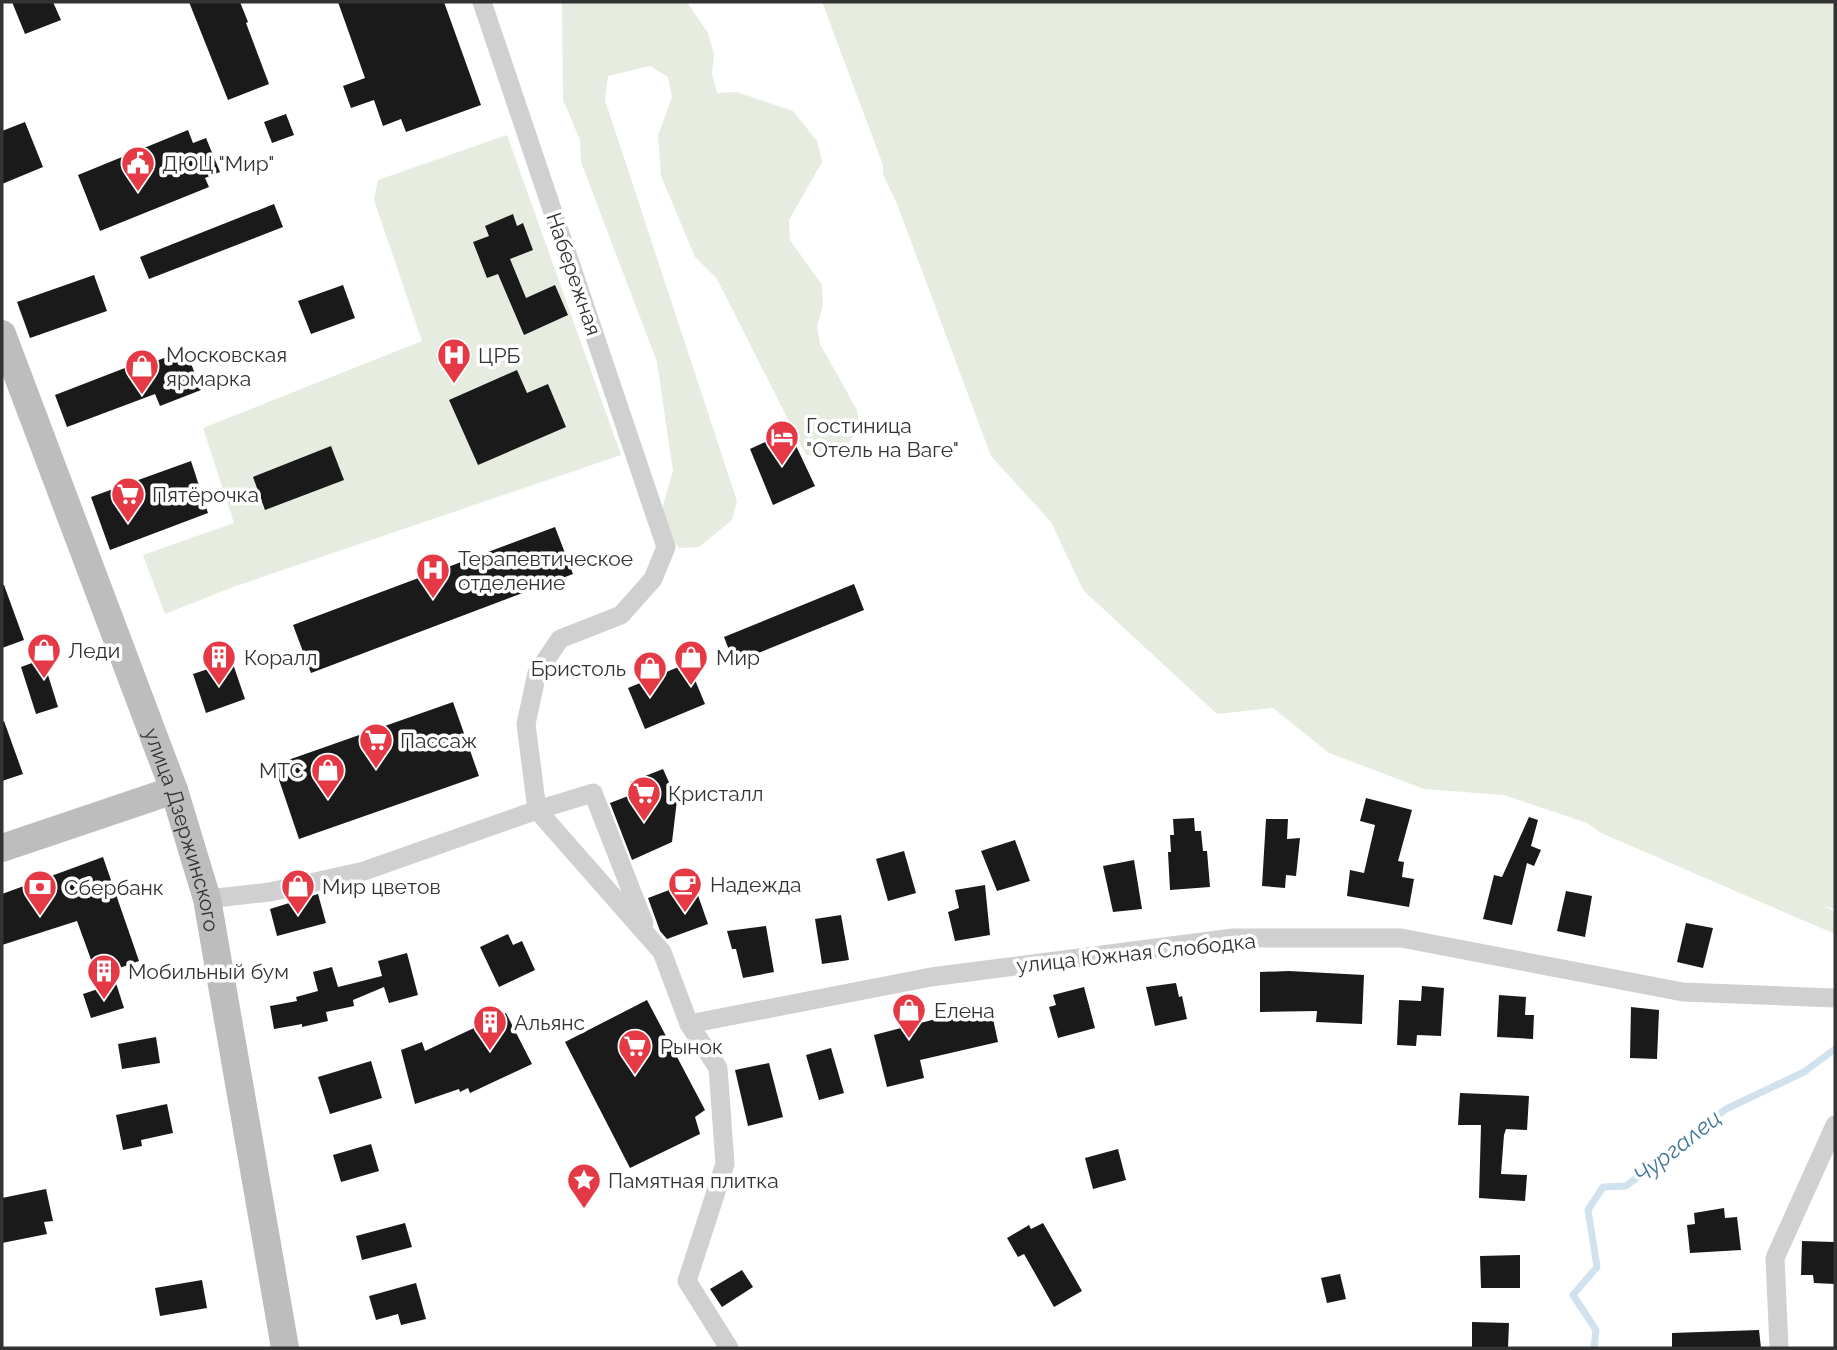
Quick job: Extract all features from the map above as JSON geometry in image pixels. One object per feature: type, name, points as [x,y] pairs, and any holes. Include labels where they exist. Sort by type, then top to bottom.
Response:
[{"type":"main road","name":"улица Дзержинского","points":[[2,334],[174,790],[207,899],[285,1348]]},
{"type":"main road","points":[[2,848],[174,790]]},
{"type":"street","name":"Набережная","points":[[482,2],[666,547],[653,579],[621,615],[560,639],[537,673],[526,724],[537,810]]},
{"type":"street","points":[[207,899],[270,892],[364,871],[593,793],[649,935]]},
{"type":"street","points":[[537,810],[662,952],[689,1024],[718,1068],[725,1164],[687,1281],[729,1348]]},
{"type":"street","name":"улица Южная Слободка","points":[[689,1024],[931,977],[1233,938],[1401,938],[1683,992],[1835,998]]},
{"type":"street","points":[[1779,1348],[1775,1258],[1835,1125]]},
{"type":"shaded area","points":[[562,2],[687,2],[708,33],[714,54],[712,74],[717,93],[737,92],[793,111],[817,141],[822,162],[789,220],[790,240],[822,285],[823,306],[817,326],[820,344],[857,410],[860,430],[837,452],[816,456],[806,455],[717,279],[695,257],[661,176],[658,136],[672,97],[668,77],[650,66],[608,76],[605,100],[737,501],[732,520],[699,547],[679,548],[665,531],[662,509],[673,471],[657,362],[581,162],[580,140],[563,100]]},
{"type":"shaded area","points":[[822,2],[1835,2],[1835,909],[1824,906],[1835,912],[1835,934],[1601,833],[1587,823],[1504,795],[1424,789],[1329,753],[1273,708],[1217,714],[1083,590],[1051,522],[991,456],[897,204],[883,174],[883,165]]},
{"type":"shaded area","name":"ЦРБ","points":[[507,135],[621,455],[233,587],[165,614],[143,555],[234,523],[203,428],[422,341],[374,200],[378,180]]},
{"type":"building","points":[[12,2],[53,2],[61,20],[25,34]]},
{"type":"building","points":[[189,2],[240,2],[269,84],[228,100]]},
{"type":"building","points":[[338,2],[444,2],[481,105],[406,132],[401,119],[383,126],[374,100],[351,108],[343,86],[365,78]]},
{"type":"building","points":[[286,114],[294,135],[272,143],[264,122]]},
{"type":"building","points":[[25,122],[43,167],[2,184],[2,131]]},
{"type":"building","points":[[188,130],[193,143],[206,138],[220,172],[205,178],[209,187],[100,231],[78,175]]},
{"type":"building","points":[[274,204],[283,227],[149,279],[140,257]]},
{"type":"building","points":[[513,214],[517,226],[523,223],[533,250],[510,259],[526,298],[555,285],[568,315],[524,335],[498,274],[487,278],[473,242],[489,236],[485,226]]},
{"type":"building","points":[[94,275],[107,311],[30,338],[17,302]]},
{"type":"building","points":[[343,285],[355,318],[311,334],[298,301]]},
{"type":"building","points":[[186,350],[201,390],[160,406],[155,394],[67,427],[55,395],[143,361],[145,365]]},
{"type":"building","points":[[517,370],[527,393],[548,384],[566,427],[478,465],[449,400]]},
{"type":"building","name":"Гостиница \"Отель на Ваге\"","points":[[789,431],[815,486],[773,505],[750,449]]},
{"type":"building","points":[[331,446],[344,480],[265,510],[253,477]]},
{"type":"building","points":[[191,461],[208,513],[110,550],[91,497]]},
{"type":"building","name":"Терапевтическое отделение","points":[[555,527],[573,574],[311,673],[293,625]]},
{"type":"building","points":[[854,584],[864,610],[734,663],[724,637]]},
{"type":"building","points":[[2,585],[24,640],[2,648]]},
{"type":"building","points":[[43,659],[58,707],[36,714],[21,667]]},
{"type":"building","name":"Коралл","points":[[232,661],[245,699],[206,713],[193,674]]},
{"type":"building","points":[[688,663],[705,704],[645,729],[628,688]]},
{"type":"building","name":"Пассаж","points":[[453,702],[479,776],[299,839],[274,765]]},
{"type":"building","points":[[4,721],[23,774],[2,781],[2,722]]},
{"type":"building","name":"Кристалл","points":[[663,769],[677,800],[672,842],[632,860],[610,803],[636,793],[630,782]]},
{"type":"building","points":[[1366,798],[1412,810],[1398,861],[1404,862],[1402,877],[1414,879],[1409,907],[1347,896],[1350,870],[1364,873],[1375,825],[1360,821]]},
{"type":"building","points":[[1529,817],[1538,820],[1531,846],[1541,850],[1534,866],[1527,863],[1512,925],[1483,919],[1494,875],[1502,877]]},
{"type":"building","points":[[1194,818],[1195,831],[1201,831],[1203,851],[1207,851],[1210,887],[1170,890],[1168,852],[1171,852],[1170,835],[1174,835],[1173,819]]},
{"type":"building","points":[[1266,819],[1288,819],[1287,839],[1300,838],[1296,876],[1286,875],[1285,888],[1262,886]]},
{"type":"building","points":[[1015,840],[1030,881],[997,891],[981,851]]},
{"type":"building","points":[[904,851],[916,893],[888,901],[876,859]]},
{"type":"building","points":[[103,857],[139,961],[97,976],[77,921],[2,945],[2,894]]},
{"type":"building","points":[[1134,860],[1142,909],[1113,912],[1103,866]]},
{"type":"building","points":[[693,881],[708,924],[667,939],[660,931],[648,898]]},
{"type":"building","points":[[985,885],[990,935],[955,941],[948,912],[959,908],[955,890]]},
{"type":"building","points":[[1566,891],[1592,896],[1585,937],[1557,931]]},
{"type":"building","name":"Мир цветов","points":[[318,894],[326,923],[277,936],[270,909]]},
{"type":"building","points":[[841,915],[849,960],[822,964],[815,919]]},
{"type":"building","points":[[1686,923],[1713,928],[1703,968],[1677,962]]},
{"type":"building","points":[[766,926],[774,972],[743,978],[736,949],[732,949],[727,931]]},
{"type":"building","points":[[508,934],[513,945],[522,941],[535,970],[499,987],[480,947]]},
{"type":"building","points":[[407,953],[418,995],[389,1003],[384,987],[353,1000],[354,1006],[326,1012],[328,1021],[302,1027],[302,1024],[274,1029],[270,1006],[297,1001],[296,997],[318,991],[313,972],[332,967],[338,987],[382,976],[378,961]]},
{"type":"building","points":[[1260,972],[1364,975],[1362,1024],[1316,1022],[1317,1011],[1260,1012]]},
{"type":"building","name":"Мобильный бум","points":[[116,983],[124,1008],[91,1018],[83,994]]},
{"type":"building","points":[[1176,983],[1187,1019],[1155,1026],[1146,987]]},
{"type":"building","points":[[1422,986],[1444,988],[1441,1036],[1417,1035],[1416,1046],[1397,1045],[1399,1000],[1421,1001]]},
{"type":"building","points":[[1084,987],[1095,1028],[1058,1038],[1049,1007],[1056,1005],[1053,995]]},
{"type":"building","points":[[1499,995],[1526,997],[1525,1015],[1534,1015],[1533,1039],[1497,1037]]},
{"type":"building","name":"Рынок","points":[[647,1000],[705,1110],[695,1117],[700,1134],[630,1168],[565,1042]]},
{"type":"building","points":[[990,1005],[998,1042],[920,1060],[924,1078],[887,1087],[874,1035]]},
{"type":"building","points":[[1631,1007],[1659,1010],[1657,1059],[1630,1058]]},
{"type":"building","name":"Альянс","points":[[506,1013],[532,1064],[470,1093],[468,1088],[460,1092],[459,1089],[415,1104],[401,1050],[422,1042],[425,1051]]},
{"type":"building","points":[[156,1037],[160,1063],[122,1069],[118,1044]]},
{"type":"building","points":[[831,1048],[844,1093],[819,1100],[806,1055]]},
{"type":"building","points":[[371,1061],[382,1098],[330,1114],[318,1077]]},
{"type":"building","points":[[769,1063],[783,1117],[748,1126],[735,1070]]},
{"type":"building","points":[[1460,1093],[1529,1096],[1527,1130],[1506,1129],[1501,1174],[1527,1175],[1525,1201],[1479,1198],[1481,1125],[1458,1125]]},
{"type":"building","points":[[167,1104],[173,1133],[141,1140],[142,1146],[123,1150],[116,1115]]},
{"type":"building","points":[[371,1144],[379,1171],[341,1182],[333,1155]]},
{"type":"building","points":[[1118,1149],[1126,1180],[1093,1189],[1085,1158]]},
{"type":"building","points":[[46,1189],[53,1221],[44,1222],[47,1234],[2,1243],[2,1198]]},
{"type":"building","points":[[1724,1208],[1725,1218],[1737,1217],[1741,1250],[1690,1253],[1687,1225],[1695,1224],[1694,1213]]},
{"type":"building","points":[[405,1223],[412,1247],[362,1260],[356,1236]]},
{"type":"building","points":[[1043,1223],[1082,1291],[1054,1307],[1024,1254],[1018,1257],[1007,1238],[1029,1225],[1031,1229]]},
{"type":"building","points":[[1802,1241],[1834,1242],[1835,1284],[1814,1283],[1813,1275],[1801,1275]]},
{"type":"building","points":[[1520,1255],[1520,1288],[1481,1288],[1480,1256]]},
{"type":"building","points":[[742,1270],[753,1287],[722,1307],[710,1289]]},
{"type":"building","points":[[1340,1274],[1346,1299],[1327,1303],[1321,1278]]},
{"type":"building","points":[[202,1280],[207,1308],[160,1316],[155,1288]]},
{"type":"building","points":[[416,1283],[426,1319],[401,1325],[398,1314],[376,1320],[369,1296]]},
{"type":"building","points":[[1472,1322],[1509,1323],[1508,1348],[1472,1348]]},
{"type":"building","points":[[1759,1330],[1761,1348],[1672,1348],[1672,1333]]},
{"type":"waterway","name":"Чургалец","points":[[1594,1348],[1596,1330],[1573,1295],[1597,1267],[1588,1210],[1603,1187],[1626,1186],[1726,1109],[1804,1072],[1835,1049]]},
{"type":"place","name":"ДЮЦ \"Мир\"","points":[[138,193]]},
{"type":"place","name":"ЦРБ","points":[[454,385]]},
{"type":"place","name":"Московская ярмарка","points":[[142,396]]},
{"type":"place","name":"Гостиница \"Отель на Ваге\"","points":[[782,467]]},
{"type":"place","name":"Пятёрочка","points":[[128,524]]},
{"type":"place","name":"Терапевтическое отделение","points":[[433,600]]},
{"type":"place","name":"Леди","points":[[44,680]]},
{"type":"place","name":"Коралл","points":[[219,687]]},
{"type":"place","name":"Мир","points":[[691,687]]},
{"type":"place","name":"Бристоль","points":[[650,698]]},
{"type":"place","name":"Пассаж","points":[[376,770]]},
{"type":"place","name":"МТС","points":[[328,800]]},
{"type":"place","name":"Кристалл","points":[[644,823]]},
{"type":"place","name":"Надежда","points":[[685,914]]},
{"type":"place","name":"Мир цветов","points":[[298,916]]},
{"type":"place","name":"Сбербанк","points":[[40,917]]},
{"type":"place","name":"Мобильный бум","points":[[104,1001]]},
{"type":"place","name":"Елена","points":[[909,1040]]},
{"type":"place","name":"Альянс","points":[[490,1052]]},
{"type":"place","name":"Рынок","points":[[635,1076]]},
{"type":"place","name":"Памятная плитка","points":[[584,1210]]}]
